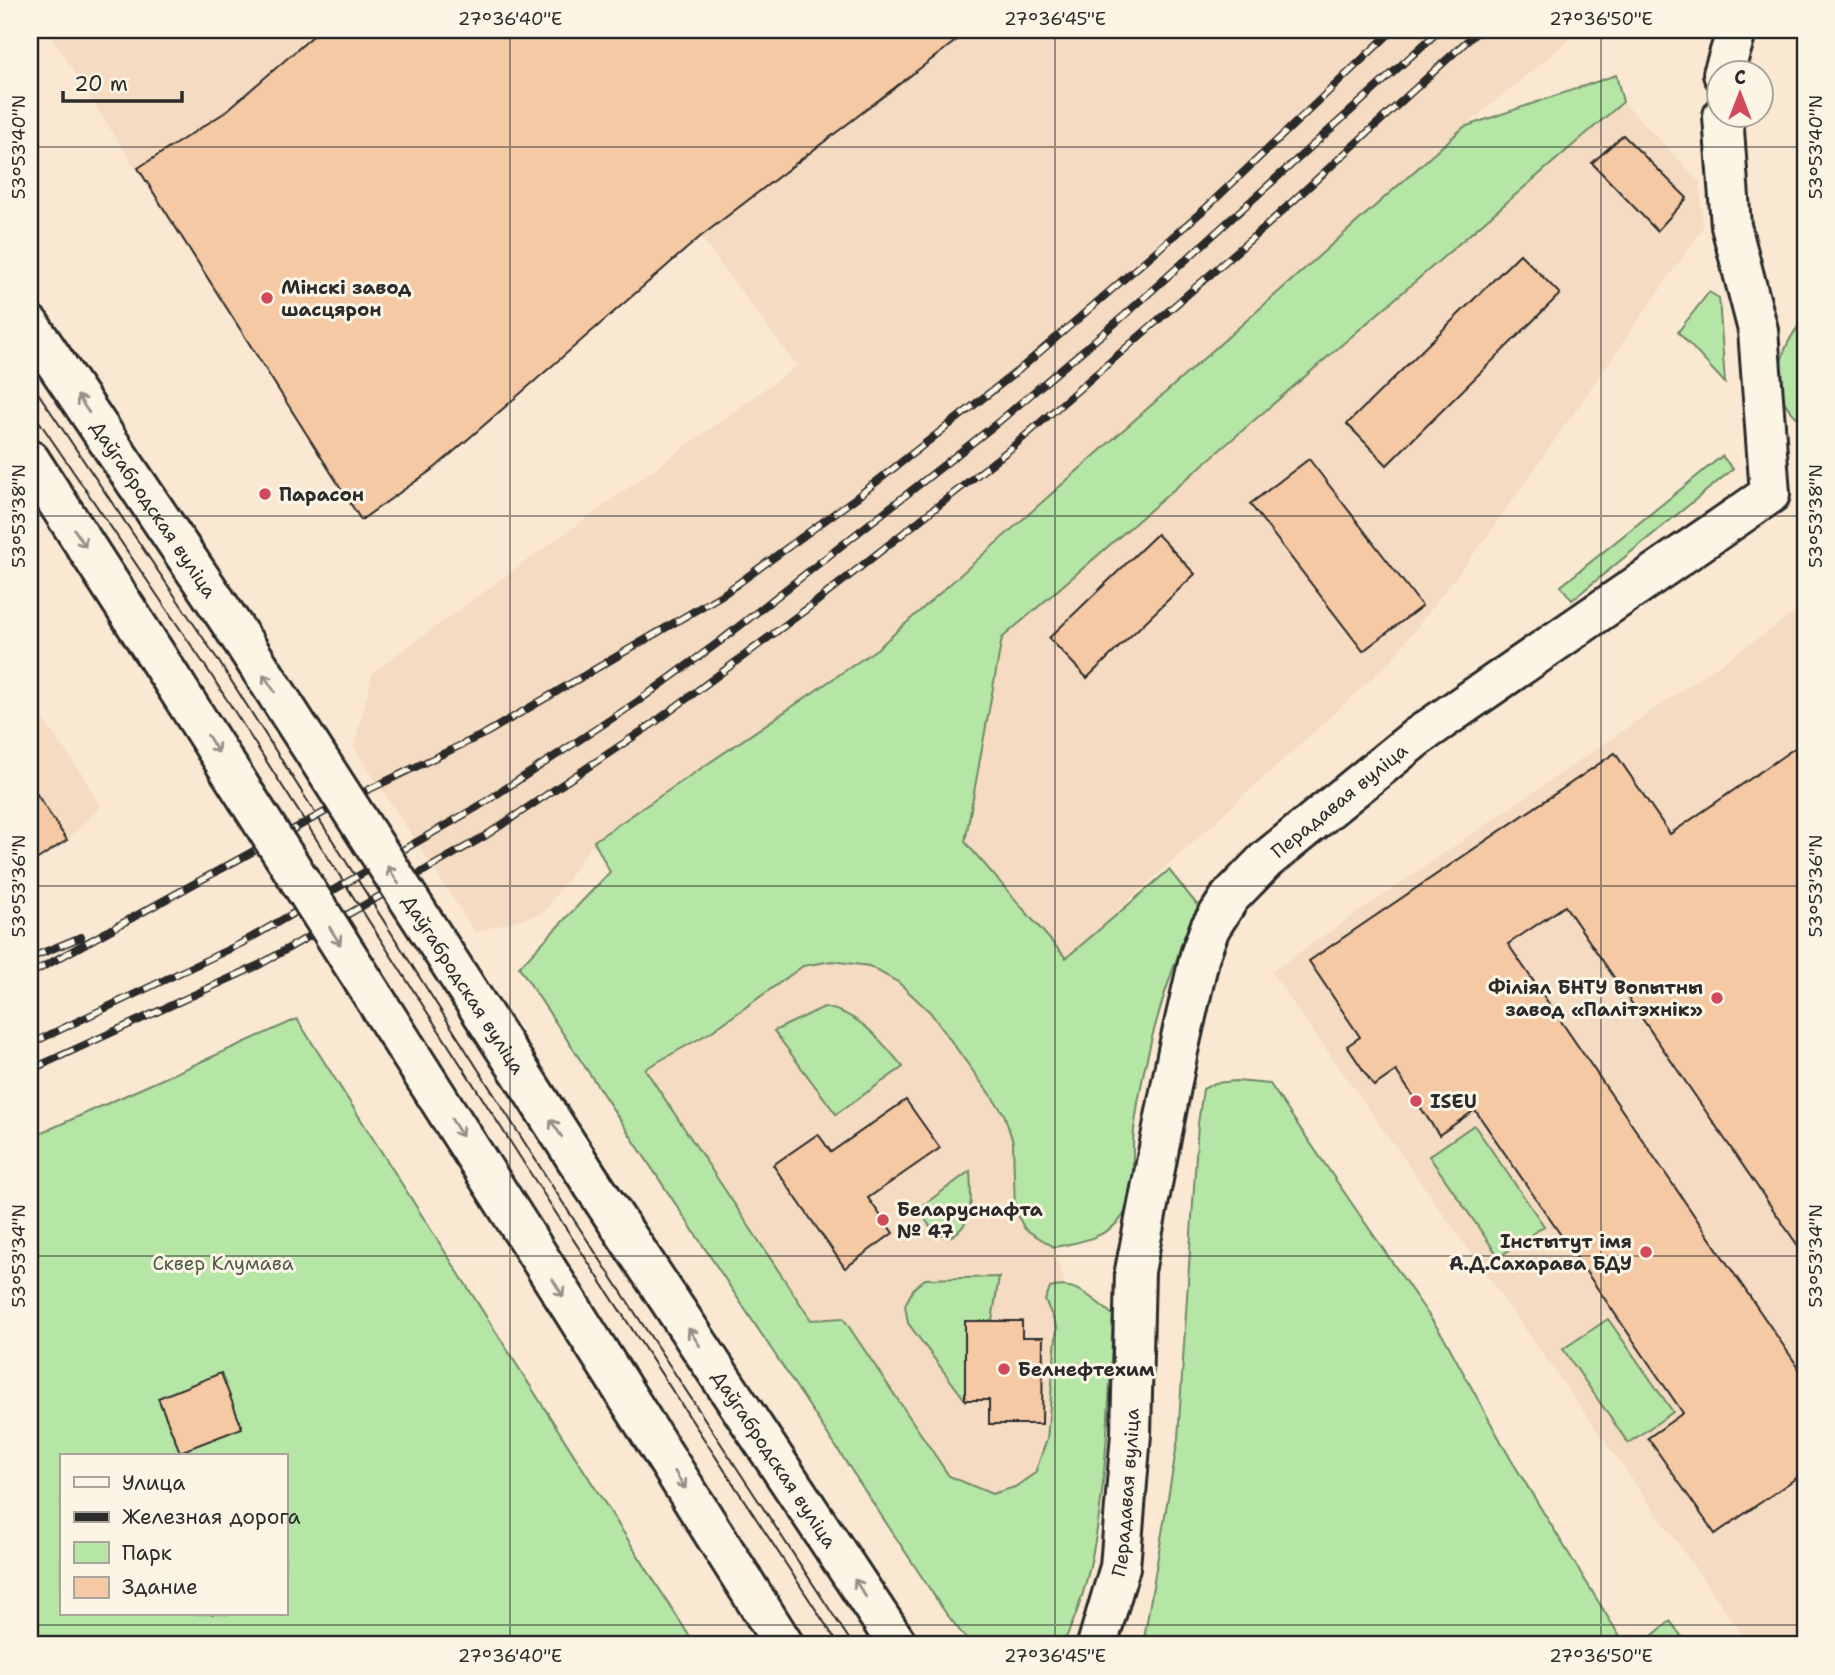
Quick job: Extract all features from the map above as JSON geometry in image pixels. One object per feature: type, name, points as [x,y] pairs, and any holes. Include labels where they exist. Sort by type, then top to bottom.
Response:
[{"type":"main road","points":[[1727,60],[1737,30]]},
{"type":"main road","name":"Перадавая вуліца","points":[[1097,1645],[1120,1567],[1131,1434],[1135,1271],[1178,1051],[1200,955],[1210,928],[1230,897],[1266,860],[1417,737],[1770,494],[1758,330],[1731,226],[1724,130]]},
{"type":"main road","name":"Даўгабродская вуліца","points":[[30,325],[244,643],[593,1185],[898,1645]]},
{"type":"main road","points":[[30,460],[784,1645]]},
{"type":"shaded area","points":[[47,30],[1581,30],[1464,127],[877,649],[595,841],[543,913],[475,932],[354,747],[373,672],[797,366],[700,237],[463,443],[436,448],[440,464],[361,520]]},
{"type":"shaded area","points":[[1623,102],[1700,182],[1703,228],[1486,538],[1389,663],[1066,958],[965,842],[1002,637]]},
{"type":"shaded area","points":[[1805,606],[1805,1645],[1750,1645],[1271,972]]},
{"type":"shaded area","points":[[30,701],[82,774],[100,807],[67,840],[30,865]]},
{"type":"shaded area","name":"Беларуснафта № 47","points":[[832,961],[869,966],[898,982],[930,1012],[1004,1114],[1013,1142],[1015,1211],[1026,1229],[1054,1247],[1064,1284],[1050,1288],[1051,1307],[1057,1327],[1047,1439],[1035,1474],[1015,1487],[992,1494],[948,1476],[843,1318],[811,1320],[644,1069],[711,1032],[803,966]]},
{"type":"green space","points":[[1616,75],[1623,102],[1002,638],[965,842],[1066,958],[1169,870],[1198,906],[1166,988],[1150,1044],[1134,1130],[1132,1191],[1125,1213],[1118,1222],[1104,1233],[1054,1247],[1025,1229],[1015,1211],[1013,1142],[1004,1114],[930,1012],[898,982],[869,966],[832,961],[803,966],[711,1032],[645,1069],[811,1320],[843,1318],[949,1476],[992,1494],[1015,1487],[1035,1473],[1047,1439],[1057,1327],[1045,1300],[1050,1288],[1059,1286],[1076,1289],[1113,1315],[1103,1484],[1089,1572],[1077,1611],[1062,1645],[971,1645],[945,1612],[519,967],[610,872],[594,841],[877,649],[1464,127]]},
{"type":"green space","points":[[1709,292],[1719,298],[1725,383],[1678,332]]},
{"type":"green space","points":[[1805,318],[1805,423],[1792,412],[1784,400],[1780,387],[1780,372],[1788,344]]},
{"type":"green space","points":[[1722,456],[1733,469],[1572,600],[1561,586]]},
{"type":"green space","points":[[824,1007],[837,1010],[859,1022],[878,1038],[903,1067],[836,1114],[774,1031]]},
{"type":"green space","name":"Сквер Клумава","points":[[297,1019],[695,1645],[30,1645],[30,1138]]},
{"type":"green space","points":[[1236,1081],[1270,1084],[1445,1339],[1510,1458],[1625,1645],[1143,1645],[1178,1439],[1198,1124],[1203,1089],[1215,1083]]},
{"type":"green space","points":[[1474,1125],[1544,1226],[1499,1257],[1429,1156]]},
{"type":"green space","points":[[970,1171],[971,1201],[968,1218],[957,1232],[948,1238],[932,1229],[918,1209]]},
{"type":"green space","points":[[999,1277],[992,1321],[965,1322],[965,1400],[908,1323],[905,1305],[914,1288],[925,1279]]},
{"type":"green space","points":[[1608,1319],[1673,1412],[1628,1443],[1563,1349]]},
{"type":"green space","points":[[1670,1621],[1688,1645],[1641,1645]]},
{"type":"building","name":"Мінскі завод шасцярон","points":[[320,30],[970,30],[700,237],[436,467],[361,520],[138,168],[224,113]]},
{"type":"building","points":[[1623,135],[1687,198],[1657,231],[1592,163]]},
{"type":"building","points":[[1520,254],[1560,294],[1387,465],[1347,424]]},
{"type":"building","points":[[1309,459],[1422,606],[1363,651],[1250,504]]},
{"type":"building","points":[[1157,534],[1195,574],[1087,678],[1049,638]]},
{"type":"building","points":[[1805,741],[1805,1256],[1565,906],[1508,944],[1805,1377],[1805,1472],[1715,1534],[1648,1438],[1683,1413],[1475,1110],[1439,1135],[1396,1071],[1374,1086],[1347,1046],[1360,1037],[1309,961],[1615,753],[1670,834]]},
{"type":"building","points":[[30,784],[67,840],[30,864]]},
{"type":"building","points":[[906,1100],[940,1148],[868,1198],[893,1233],[845,1268],[773,1165],[818,1134],[831,1152]]},
{"type":"building","name":"Белнефтехим","points":[[965,1321],[1022,1321],[1022,1337],[1043,1337],[1042,1424],[989,1424],[989,1400],[965,1400]]},
{"type":"building","points":[[221,1373],[242,1428],[180,1452],[158,1398]]},
{"type":"tram line","points":[[30,381],[218,660],[563,1203],[853,1645]]},
{"type":"tram line","points":[[30,408],[206,667],[554,1210],[839,1645]]},
{"type":"railway","points":[[30,974],[343,802],[486,733],[725,593],[857,497],[1020,369],[1207,207],[1393,30]]},
{"type":"railway","points":[[30,1044],[240,944],[479,806],[637,702],[719,642],[996,424],[1126,314],[1440,30]]},
{"type":"railway","points":[[30,1070],[259,965],[485,836],[654,723],[816,602],[1010,449],[1266,226],[1479,30]]},
{"type":"railway","points":[[30,958],[81,937]]},
{"type":"place","name":"Мінскі завод шасцярон","points":[[267,298]]},
{"type":"place","name":"Парасон","points":[[265,494]]},
{"type":"place","name":"Філіял БНТУ Вопытны завод «Палітэхнік»","points":[[1717,998]]},
{"type":"place","name":"ISEU","points":[[1416,1101]]},
{"type":"place","name":"Беларуснафта № 47","points":[[883,1220]]},
{"type":"place","name":"Інстытут імя А.Д.Сахарава БДУ","points":[[1646,1252]]},
{"type":"place","name":"Белнефтехим","points":[[1004,1369]]}]
